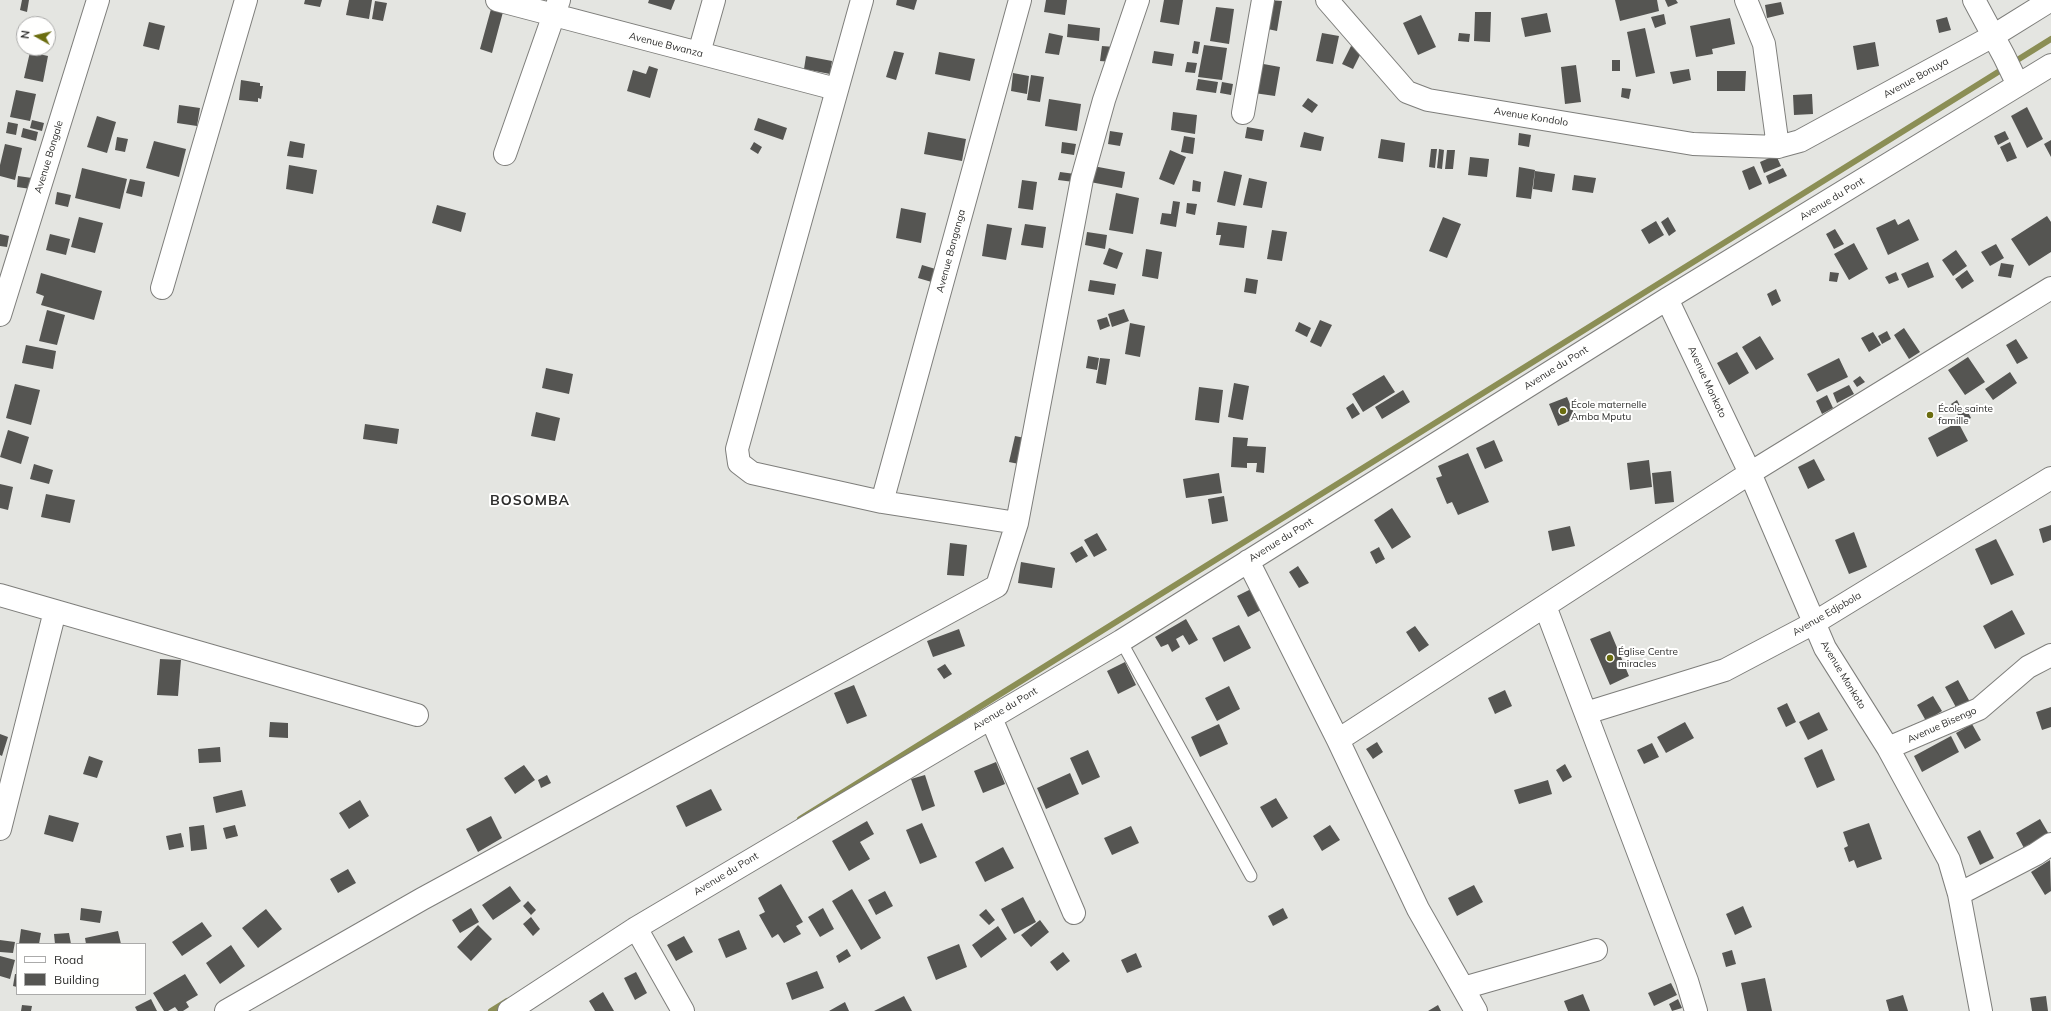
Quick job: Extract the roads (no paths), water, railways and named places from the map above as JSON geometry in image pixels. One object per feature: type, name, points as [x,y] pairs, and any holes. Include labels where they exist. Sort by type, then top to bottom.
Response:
[{"type":"street","name":"Avenue Bongale","points":[[0,315],[98,0]]},
{"type":"street","points":[[162,288],[246,0]]},
{"type":"street","name":"Avenue Bwanza","points":[[497,0],[557,8],[699,53],[836,88]]},
{"type":"street","points":[[699,53],[714,0]]},
{"type":"street","points":[[862,0],[836,88],[737,449],[739,463],[752,473],[882,502],[1017,523]]},
{"type":"street","name":"Avenue Bonganga","points":[[882,502],[1020,0]]},
{"type":"street","points":[[226,1011],[422,899],[997,586],[1017,523],[1082,179],[1104,100],[1138,0]]},
{"type":"street","points":[[1242,113],[1263,0]]},
{"type":"street","name":"Avenue Kondolo","points":[[1327,0],[1407,92],[1428,100],[1693,144],[1778,147]]},
{"type":"street","points":[[1746,0],[1764,44],[1778,147]]},
{"type":"street","points":[[1974,0],[2012,72]]},
{"type":"street","name":"Avenue Bonuya","points":[[1778,147],[1800,141],[1993,36],[2051,0]]},
{"type":"street","points":[[505,154],[557,8]]},
{"type":"street","name":"Avenue du Pont","points":[[509,1011],[636,928],[1121,641],[1248,560],[1668,299],[2012,72],[2049,70]]},
{"type":"street","points":[[1338,740],[1750,473],[2051,288]]},
{"type":"street","name":"Avenue Monkoto","points":[[1668,299],[1750,473],[1825,648],[1888,748],[1949,860],[1959,894],[1981,1011]]},
{"type":"street","name":"Avenue Edjobola","points":[[1586,713],[1725,670],[1814,623],[2051,478]]},
{"type":"street","points":[[1248,560],[1338,740],[1418,908],[1476,1011]]},
{"type":"street","points":[[0,595],[417,715]]},
{"type":"street","points":[[1544,606],[1687,981],[1696,1011]]},
{"type":"street","points":[[0,829],[55,611]]},
{"type":"street","name":"Avenue Bisengo","points":[[1888,748],[1979,709],[2028,667],[2051,655]]},
{"type":"street","points":[[991,718],[1074,913]]},
{"type":"street","points":[[1959,894],[2036,854],[2051,844]]},
{"type":"street","points":[[636,928],[683,1011]]},
{"type":"street","points":[[1463,988],[1596,950]]},
{"type":"lane","points":[[1121,641],[1251,876]]},
{"type":"waterway","points":[[800,819],[2051,39]]},
{"type":"waterway","points":[[491,1011],[507,1001]]},
{"type":"place","name":"École maternelle Amba Mputu","points":[[1563,411]]},
{"type":"place","name":"École sainte famille","points":[[1930,415]]},
{"type":"place","name":"Église Centre miracles","points":[[1610,658]]},
{"type":"district","name":"BOSOMBA","points":[[530,501]]}]
